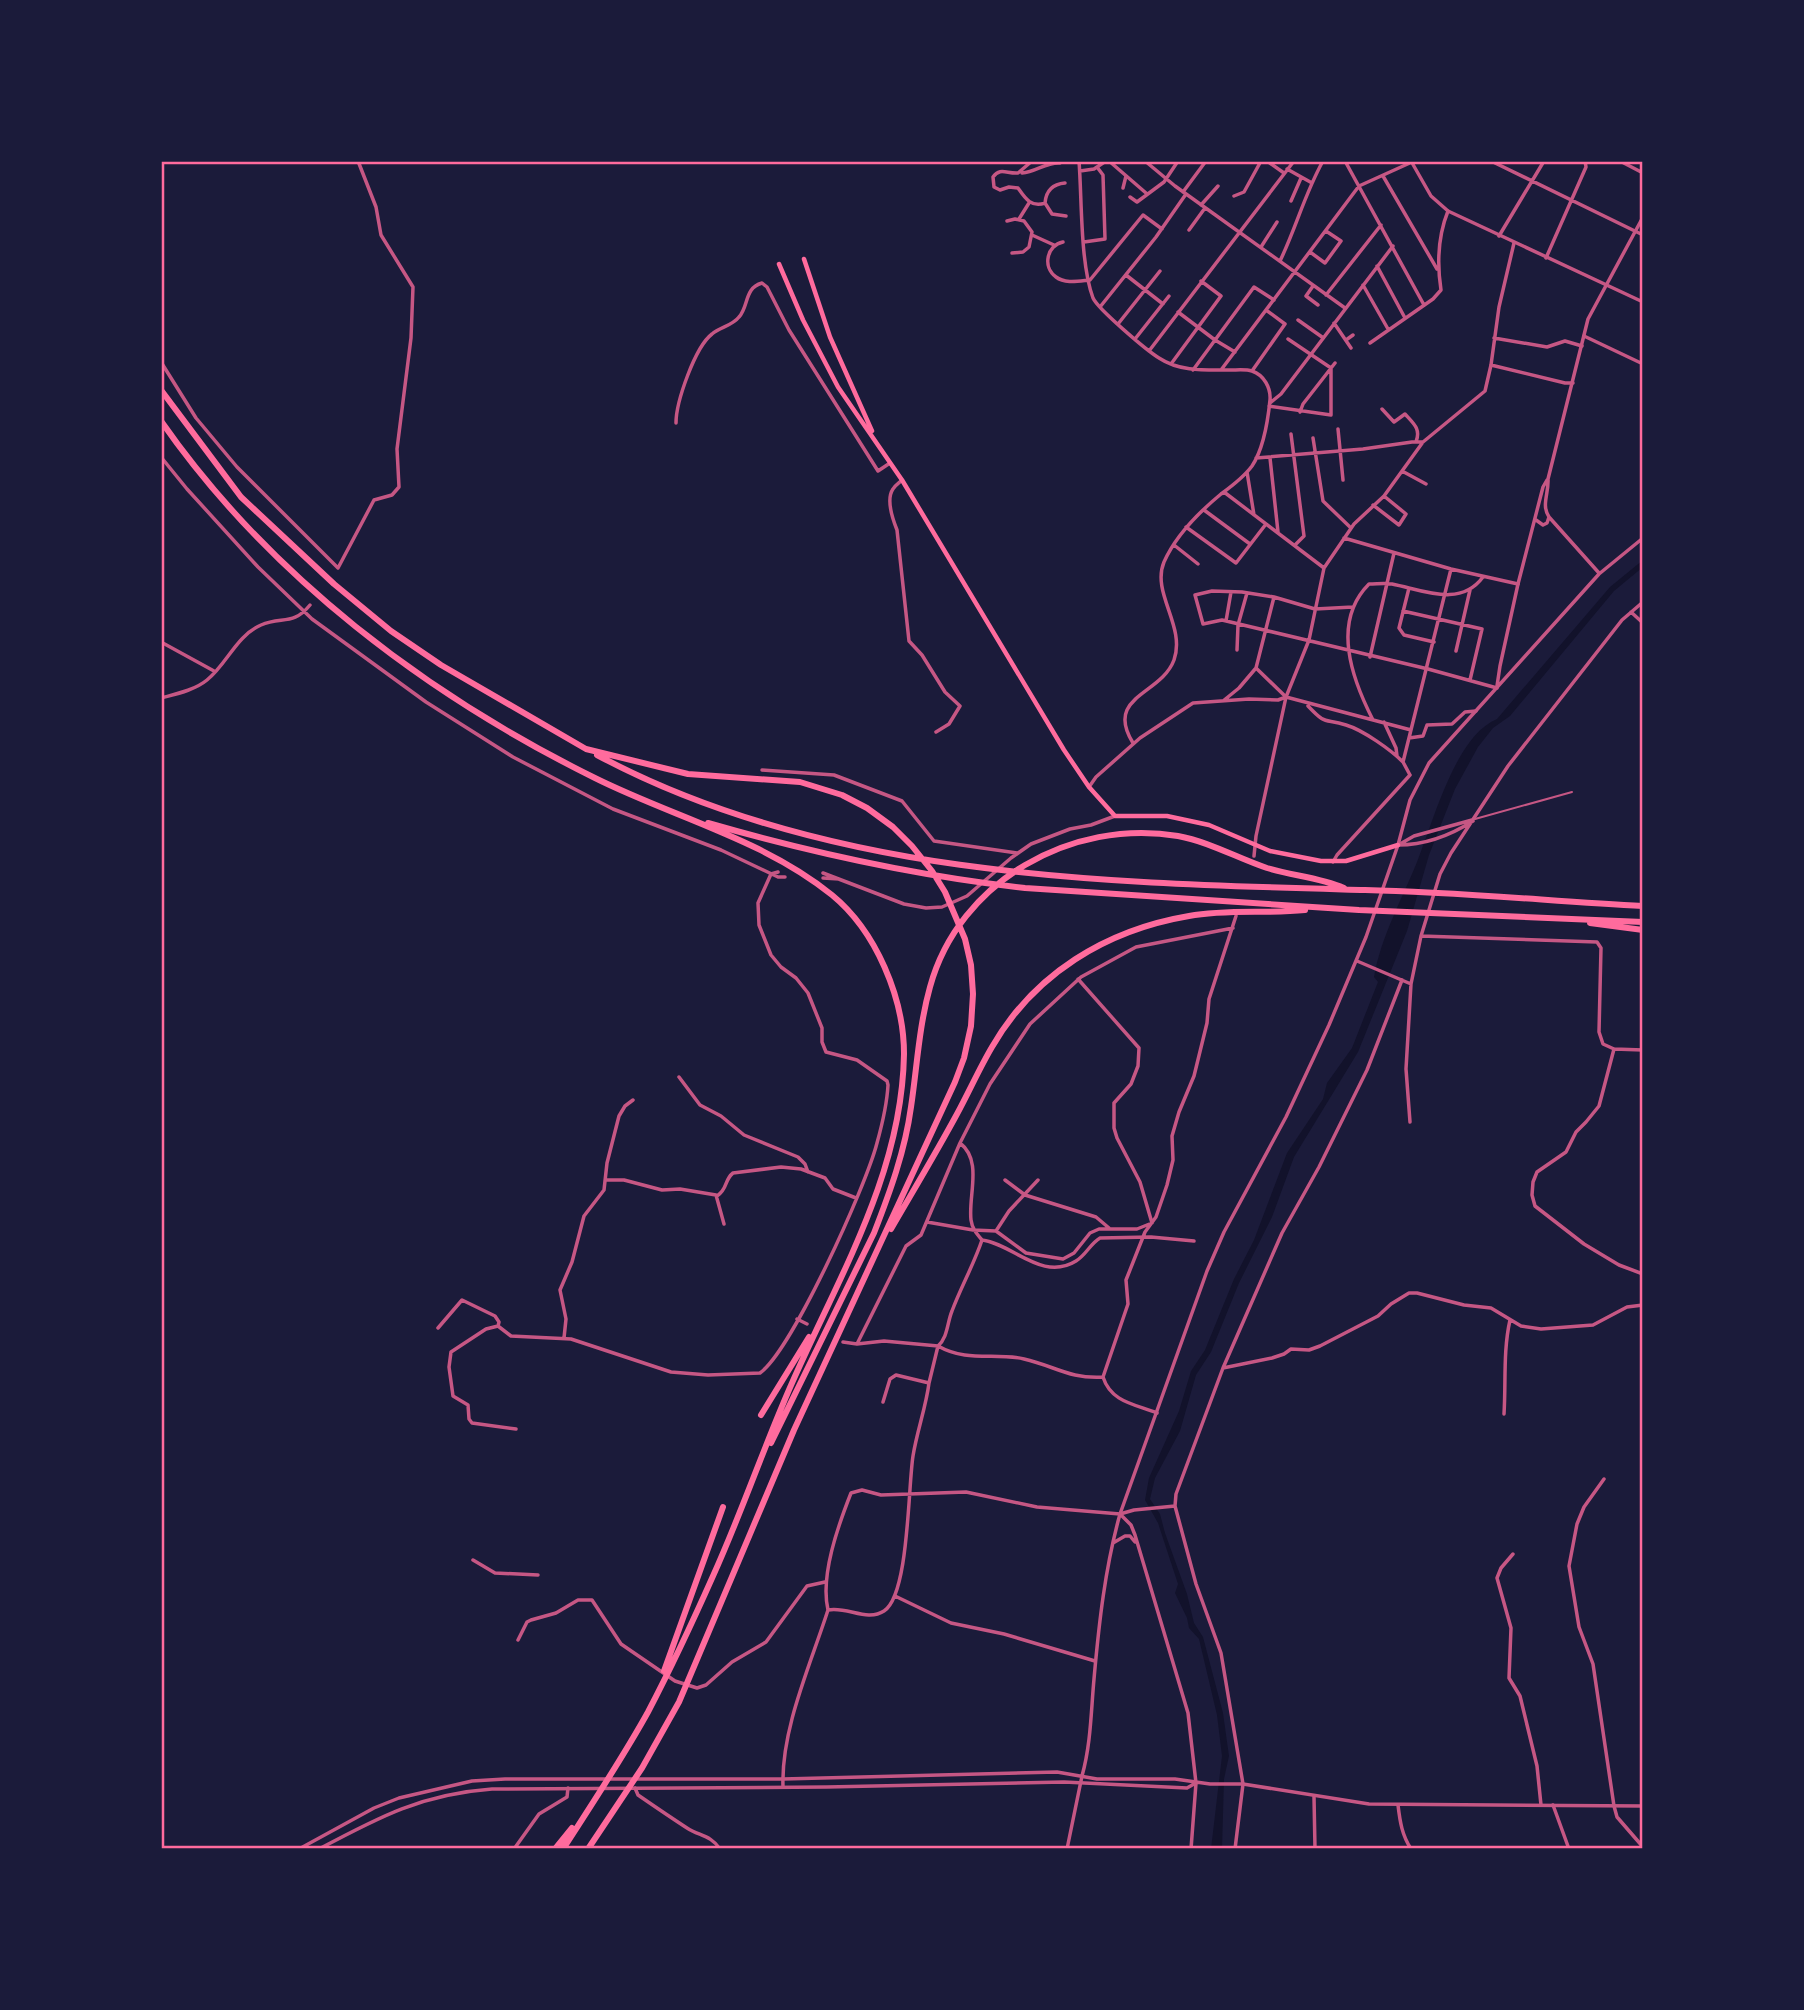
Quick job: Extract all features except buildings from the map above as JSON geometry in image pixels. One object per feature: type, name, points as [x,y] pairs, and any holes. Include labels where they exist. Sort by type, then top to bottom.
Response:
[{"type":"highway","points":[[161,390],[241,497],[334,584],[391,631],[441,665],[586,749],[664,789],[756,822],[874,849],[980,868],[1041,874],[1151,883],[1366,890],[1643,906]]},
{"type":"highway","points":[[161,421],[229,507],[314,591],[386,652],[456,700],[537,748],[598,780],[690,817],[787,865],[837,898],[867,935],[882,959],[898,1006],[904,1048],[899,1115],[890,1156],[873,1206],[786,1397],[714,1574],[670,1661]]},
{"type":"highway","points":[[586,749],[688,774],[800,782],[842,795],[867,808],[893,827],[912,846],[945,892],[965,939],[971,965],[972,1004],[964,1058],[794,1430],[694,1671],[642,1768],[588,1849]]},
{"type":"highway","points":[[690,817],[829,855],[976,883],[1324,908],[1643,922]]},
{"type":"highway","points":[[756,1474],[874,1233],[906,1136],[923,1016],[930,986],[941,956],[953,935],[983,897],[1024,864],[1051,851],[1087,839],[1130,833],[1167,835],[1203,842],[1270,869],[1329,882],[1349,890]]},
{"type":"highway","points":[[870,1268],[992,1046],[1023,1003],[1058,969],[1089,950],[1156,923],[1220,912],[1282,912],[1324,908]]},
{"type":"highway","points":[[1568,919],[1643,930]]},
{"type":"highway","points":[[761,1415],[818,1323]]},
{"type":"highway","points":[[563,1849],[615,1768],[656,1696],[723,1507]]},
{"type":"highway","points":[[555,1849],[593,1802]]},
{"type":"main road","points":[[804,259],[830,337],[875,439]]},
{"type":"main road","points":[[779,264],[803,320],[838,387],[902,480],[1064,750],[1089,787],[1115,816],[1167,816],[1209,825],[1270,851],[1333,862],[1346,861],[1398,845]]},
{"type":"street","points":[[161,362],[196,418],[237,467],[338,568],[374,500],[392,495],[399,487],[397,449],[411,338],[413,287],[381,235],[376,207],[358,161]]},
{"type":"street","points":[[1018,173],[1032,161]]},
{"type":"street","points":[[1079,161],[1084,242],[1094,300],[1149,351],[1171,364],[1193,370],[1252,371],[1265,381],[1270,392],[1256,458],[1247,472],[1186,527],[1163,564],[1161,574],[1176,632],[1175,657],[1161,680],[1129,705],[1125,714],[1125,730],[1133,743]]},
{"type":"street","points":[[1080,171],[1097,167],[1107,161],[1146,193]]},
{"type":"street","points":[[1145,161],[1345,308]]},
{"type":"street","points":[[1130,197],[1136,202],[1167,179],[1178,161]]},
{"type":"street","points":[[1100,307],[1162,229],[1206,161]]},
{"type":"street","points":[[1234,196],[1244,192],[1261,161]]},
{"type":"street","points":[[1266,161],[1312,183]]},
{"type":"street","points":[[1149,351],[1294,161]]},
{"type":"street","points":[[1280,261],[1323,161]]},
{"type":"street","points":[[1345,161],[1424,305]]},
{"type":"street","points":[[1221,370],[1359,186],[1411,161],[1431,196],[1448,211],[1643,302]]},
{"type":"street","points":[[1491,161],[1641,234]]},
{"type":"street","points":[[1499,236],[1544,161]]},
{"type":"street","points":[[1546,258],[1586,167],[1585,161]]},
{"type":"street","points":[[1620,161],[1643,173]]},
{"type":"street","points":[[1045,203],[1037,205],[1030,202],[1018,188],[1000,190],[992,184],[994,175],[999,171],[1031,172],[1049,164],[1060,163]]},
{"type":"street","points":[[1084,242],[1105,239],[1103,175],[1097,167]]},
{"type":"street","points":[[1123,188],[1126,176]]},
{"type":"street","points":[[1383,176],[1438,271]]},
{"type":"street","points":[[1291,201],[1301,178]]},
{"type":"street","points":[[1065,183],[1052,187],[1045,203],[1052,214],[1066,216]]},
{"type":"street","points":[[1189,230],[1218,186]]},
{"type":"street","points":[[1019,219],[1030,202]]},
{"type":"street","points":[[1370,343],[1441,290],[1438,271],[1442,227],[1448,211]]},
{"type":"street","points":[[1063,242],[1054,245],[1049,251],[1048,260],[1055,277],[1066,281],[1090,280],[1143,215],[1162,229]]},
{"type":"street","points":[[1533,531],[1544,525],[1547,515],[1548,479],[1591,311],[1643,217]]},
{"type":"street","points":[[1007,220],[1019,219],[1028,223],[1032,235],[1026,250],[1012,253]]},
{"type":"street","points":[[1261,247],[1277,222]]},
{"type":"street","points":[[1326,295],[1381,225]]},
{"type":"street","points":[[1310,251],[1325,263],[1341,241],[1326,231]]},
{"type":"street","points":[[1032,235],[1054,245]]},
{"type":"street","points":[[1254,856],[1286,697],[1309,640],[1324,568],[1351,528],[1384,496],[1423,442],[1482,394],[1491,365],[1504,281],[1514,243]]},
{"type":"street","points":[[1269,405],[1281,394],[1393,246]]},
{"type":"street","points":[[1377,266],[1405,318]]},
{"type":"street","points":[[1118,324],[1160,271]]},
{"type":"street","points":[[1126,275],[1163,304]]},
{"type":"street","points":[[1171,364],[1221,296],[1201,281]]},
{"type":"street","points":[[676,423],[690,366],[712,333],[725,328],[741,315],[748,293],[762,283],[767,287],[795,341],[878,471],[890,463]]},
{"type":"street","points":[[1363,284],[1388,329]]},
{"type":"street","points":[[1313,286],[1306,296],[1318,305]]},
{"type":"street","points":[[1193,370],[1254,287],[1274,300]]},
{"type":"street","points":[[1135,339],[1169,296]]},
{"type":"street","points":[[1252,371],[1285,324],[1266,310]]},
{"type":"street","points":[[1178,312],[1214,340],[1235,352]]},
{"type":"street","points":[[1298,320],[1323,337]]},
{"type":"street","points":[[1334,323],[1352,348]]},
{"type":"street","points":[[1346,340],[1353,335]]},
{"type":"street","points":[[1584,336],[1643,364]]},
{"type":"street","points":[[1494,338],[1547,347],[1565,341],[1582,346]]},
{"type":"street","points":[[1288,339],[1331,368]]},
{"type":"street","points":[[1300,412],[1303,404],[1335,363]]},
{"type":"street","points":[[1491,365],[1573,383]]},
{"type":"street","points":[[1269,405],[1331,415],[1331,368]]},
{"type":"street","points":[[1382,409],[1394,422],[1405,414],[1418,429],[1416,442]]},
{"type":"street","points":[[1338,429],[1343,480]]},
{"type":"street","points":[[1291,434],[1304,536],[1295,545]]},
{"type":"street","points":[[1313,438],[1323,501],[1351,528]]},
{"type":"street","points":[[1256,458],[1423,442]]},
{"type":"street","points":[[161,457],[258,567],[304,612],[425,702],[525,763],[634,819],[721,850],[771,874],[785,877]]},
{"type":"street","points":[[1270,458],[1278,533]]},
{"type":"street","points":[[1402,471],[1426,484]]},
{"type":"street","points":[[1247,472],[1254,514]]},
{"type":"street","points":[[1497,688],[1518,584],[1543,486],[1548,479]]},
{"type":"street","points":[[902,480],[892,489],[891,498],[909,641],[922,655],[944,692],[960,706],[949,724],[936,732]]},
{"type":"street","points":[[1224,492],[1324,568]]},
{"type":"street","points":[[1373,505],[1399,525],[1406,514],[1384,496]]},
{"type":"street","points":[[1204,510],[1251,544]]},
{"type":"street","points":[[1536,518],[1539,512],[1555,522],[1556,527],[1599,574]]},
{"type":"street","points":[[1536,518],[1544,525],[1556,527]]},
{"type":"street","points":[[1186,527],[1236,563],[1266,524]]},
{"type":"street","points":[[1344,538],[1451,569],[1518,584]]},
{"type":"street","points":[[1067,1849],[1090,1730],[1101,1597],[1120,1514],[1207,1271],[1224,1232],[1306,1075],[1357,961],[1398,845],[1410,800],[1429,763],[1599,574],[1643,538]]},
{"type":"street","points":[[1174,545],[1198,564]]},
{"type":"street","points":[[1370,657],[1394,553]]},
{"type":"street","points":[[1403,762],[1451,569]]},
{"type":"street","points":[[1373,720],[1352,673],[1349,652],[1353,607],[1358,595],[1369,584],[1388,583],[1445,596],[1460,595],[1470,590],[1483,577]]},
{"type":"street","points":[[1409,588],[1399,628],[1404,635],[1434,642]]},
{"type":"street","points":[[1456,651],[1470,590]]},
{"type":"street","points":[[1353,607],[1315,609],[1274,597],[1247,593],[1212,591],[1195,595],[1203,624],[1226,621],[1497,688]]},
{"type":"street","points":[[1226,621],[1231,592]]},
{"type":"street","points":[[1237,650],[1238,625],[1247,593]]},
{"type":"street","points":[[1221,702],[1239,688],[1256,668],[1274,597]]},
{"type":"street","points":[[1410,1122],[1406,1069],[1411,984],[1421,936],[1440,874],[1508,766],[1631,612],[1643,603]]},
{"type":"street","points":[[161,698],[208,680],[246,635],[262,625],[297,618],[310,605]]},
{"type":"street","points":[[1403,611],[1482,629],[1470,680]]},
{"type":"street","points":[[1631,612],[1643,623]]},
{"type":"street","points":[[161,642],[215,672]]},
{"type":"street","points":[[1256,668],[1286,697],[1411,730]]},
{"type":"street","points":[[1089,787],[1096,777],[1133,743],[1194,703],[1278,700],[1286,697]]},
{"type":"street","points":[[1307,704],[1322,721],[1347,725],[1397,756],[1410,775],[1421,778]]},
{"type":"street","points":[[1409,738],[1423,736],[1427,725],[1452,724],[1465,712],[1476,711]]},
{"type":"street","points":[[1384,722],[1397,756]]},
{"type":"street","points":[[762,770],[835,775],[902,801],[934,841],[1017,853]]},
{"type":"street","points":[[1333,862],[1410,775]]},
{"type":"street","points":[[823,876],[841,879],[915,907],[942,907],[967,896],[1017,853],[1037,841],[1115,816]]},
{"type":"street","points":[[1398,845],[1417,835],[1474,820]]},
{"type":"street","points":[[1398,845],[1415,844],[1457,832],[1474,820]]},
{"type":"street","points":[[516,1429],[472,1423],[468,1405],[453,1396],[450,1383],[451,1352],[486,1329],[498,1326],[512,1336],[564,1338],[671,1372],[708,1375],[760,1373],[797,1319],[856,1198],[877,1143],[888,1085],[887,1081],[857,1060],[826,1052],[822,1042],[822,1028],[808,993],[771,955],[759,925],[758,913],[762,892],[771,874],[778,872]]},
{"type":"street","points":[[1157,1413],[1119,1399],[1107,1391],[1103,1377],[1128,1304],[1126,1280],[1143,1237],[1160,1206],[1173,1160],[1172,1136],[1194,1076],[1207,1023],[1209,999],[1236,916]]},
{"type":"street","points":[[857,1344],[906,1246],[920,1235],[989,1084],[1030,1024],[1078,979],[1136,947],[1233,928]]},
{"type":"street","points":[[1421,936],[1597,942],[1601,948],[1599,1032],[1603,1044],[1614,1049],[1643,1050]]},
{"type":"street","points":[[1357,961],[1411,984]]},
{"type":"street","points":[[1235,1849],[1241,1784],[1222,1653],[1196,1584],[1175,1506],[1175,1494],[1223,1368],[1282,1233],[1319,1167],[1367,1070],[1399,978]]},
{"type":"street","points":[[1078,979],[1139,1048],[1138,1066],[1131,1084],[1114,1103],[1114,1128],[1140,1182],[1152,1223]]},
{"type":"street","points":[[1614,1049],[1599,1106],[1576,1132],[1566,1152],[1537,1172],[1532,1195],[1535,1206],[1584,1244],[1613,1262],[1643,1274]]},
{"type":"street","points":[[679,1077],[700,1105],[711,1109],[744,1135],[798,1157],[808,1172]]},
{"type":"street","points":[[564,1338],[566,1319],[560,1290],[572,1262],[584,1216],[604,1190],[607,1163],[619,1116],[633,1100]]},
{"type":"street","points":[[960,1143],[969,1153],[972,1167],[971,1221],[974,1230],[982,1240],[1005,1246],[1034,1264],[1062,1266],[1074,1262],[1100,1238],[1143,1237],[1194,1241]]},
{"type":"street","points":[[717,1196],[724,1191],[728,1177],[733,1173],[781,1167],[825,1178],[833,1189],[856,1198]]},
{"type":"street","points":[[605,1180],[624,1180],[662,1190],[703,1191],[717,1196]]},
{"type":"street","points":[[1005,1180],[1025,1195],[1096,1217],[1109,1228]]},
{"type":"street","points":[[996,1231],[1009,1211],[1038,1180]]},
{"type":"street","points":[[717,1196],[724,1224]]},
{"type":"street","points":[[926,1221],[974,1230],[996,1231],[1027,1253],[1063,1259],[1074,1253],[1090,1233],[1109,1228],[1137,1229],[1152,1223]]},
{"type":"street","points":[[828,1610],[835,1608],[870,1616],[885,1611],[895,1596],[901,1577],[913,1452],[938,1346],[943,1342],[951,1311],[963,1289],[982,1240]]},
{"type":"street","points":[[1223,1368],[1272,1358],[1291,1349],[1309,1350],[1320,1346],[1378,1316],[1397,1299],[1409,1293],[1491,1308],[1521,1326],[1541,1329],[1593,1325],[1628,1307],[1643,1305]]},
{"type":"street","points":[[438,1328],[463,1300],[495,1316],[499,1322],[498,1326]]},
{"type":"street","points":[[797,1319],[807,1324]]},
{"type":"street","points":[[1504,1413],[1505,1353],[1510,1320]]},
{"type":"street","points":[[843,1342],[857,1344],[884,1341],[938,1346],[946,1351],[980,1358],[1022,1358],[1070,1375],[1103,1377]]},
{"type":"street","points":[[883,1402],[890,1379],[896,1375],[929,1383]]},
{"type":"street","points":[[1604,1479],[1584,1507],[1577,1524],[1569,1566],[1579,1627],[1593,1664],[1614,1806],[1618,1817],[1643,1847]]},
{"type":"street","points":[[783,1787],[786,1739],[828,1610],[825,1582],[851,1493],[862,1490],[881,1495],[966,1492],[1038,1507],[1120,1514],[1175,1506]]},
{"type":"street","points":[[1120,1514],[1131,1525],[1188,1713],[1196,1783],[1191,1849]]},
{"type":"street","points":[[1111,1544],[1130,1536],[1138,1547]]},
{"type":"street","points":[[1513,1554],[1501,1568],[1497,1578],[1511,1628],[1509,1678],[1520,1696],[1539,1781],[1541,1805]]},
{"type":"street","points":[[473,1560],[495,1573],[538,1576]]},
{"type":"street","points":[[519,1640],[527,1622],[556,1613],[578,1600],[592,1600],[621,1644],[675,1681],[697,1688],[706,1685],[732,1662],[766,1642],[807,1586],[825,1582]]},
{"type":"street","points":[[895,1596],[951,1623],[1004,1634],[1095,1661]]},
{"type":"street","points":[[299,1849],[382,1804],[472,1781],[505,1779],[783,1779],[1057,1772],[1097,1779],[1175,1779],[1196,1783],[1241,1784],[1338,1801],[1398,1805],[1643,1807]]},
{"type":"street","points":[[318,1849],[375,1818],[439,1796],[492,1789],[1081,1783],[1187,1788],[1196,1783]]},
{"type":"street","points":[[514,1849],[539,1814],[567,1797],[568,1788]]},
{"type":"street","points":[[635,1788],[639,1795],[691,1831],[707,1835],[720,1849]]},
{"type":"street","points":[[1314,1797],[1315,1849]]},
{"type":"street","points":[[1398,1805],[1400,1824],[1411,1849]]},
{"type":"street","points":[[1553,1805],[1569,1849]]},
{"type":"lane","points":[[1474,820],[1572,792]]},
{"type":"shaded area","points":[[1643,560],[1643,567],[1614,591],[1510,716],[1493,728],[1478,747],[1455,789],[1429,855],[1407,931],[1358,1052],[1294,1157],[1272,1217],[1239,1283],[1211,1352],[1196,1375],[1180,1431],[1155,1478],[1150,1499],[1160,1514],[1194,1623],[1203,1637],[1223,1713],[1229,1756],[1224,1779],[1222,1849],[1211,1849],[1222,1756],[1217,1715],[1199,1639],[1189,1628],[1175,1593],[1178,1584],[1158,1523],[1145,1500],[1149,1478],[1179,1411],[1191,1371],[1205,1350],[1234,1279],[1254,1240],[1287,1153],[1323,1099],[1327,1083],[1352,1048],[1378,982],[1374,977],[1387,933],[1457,761],[1482,728],[1497,719],[1610,587]]}]
